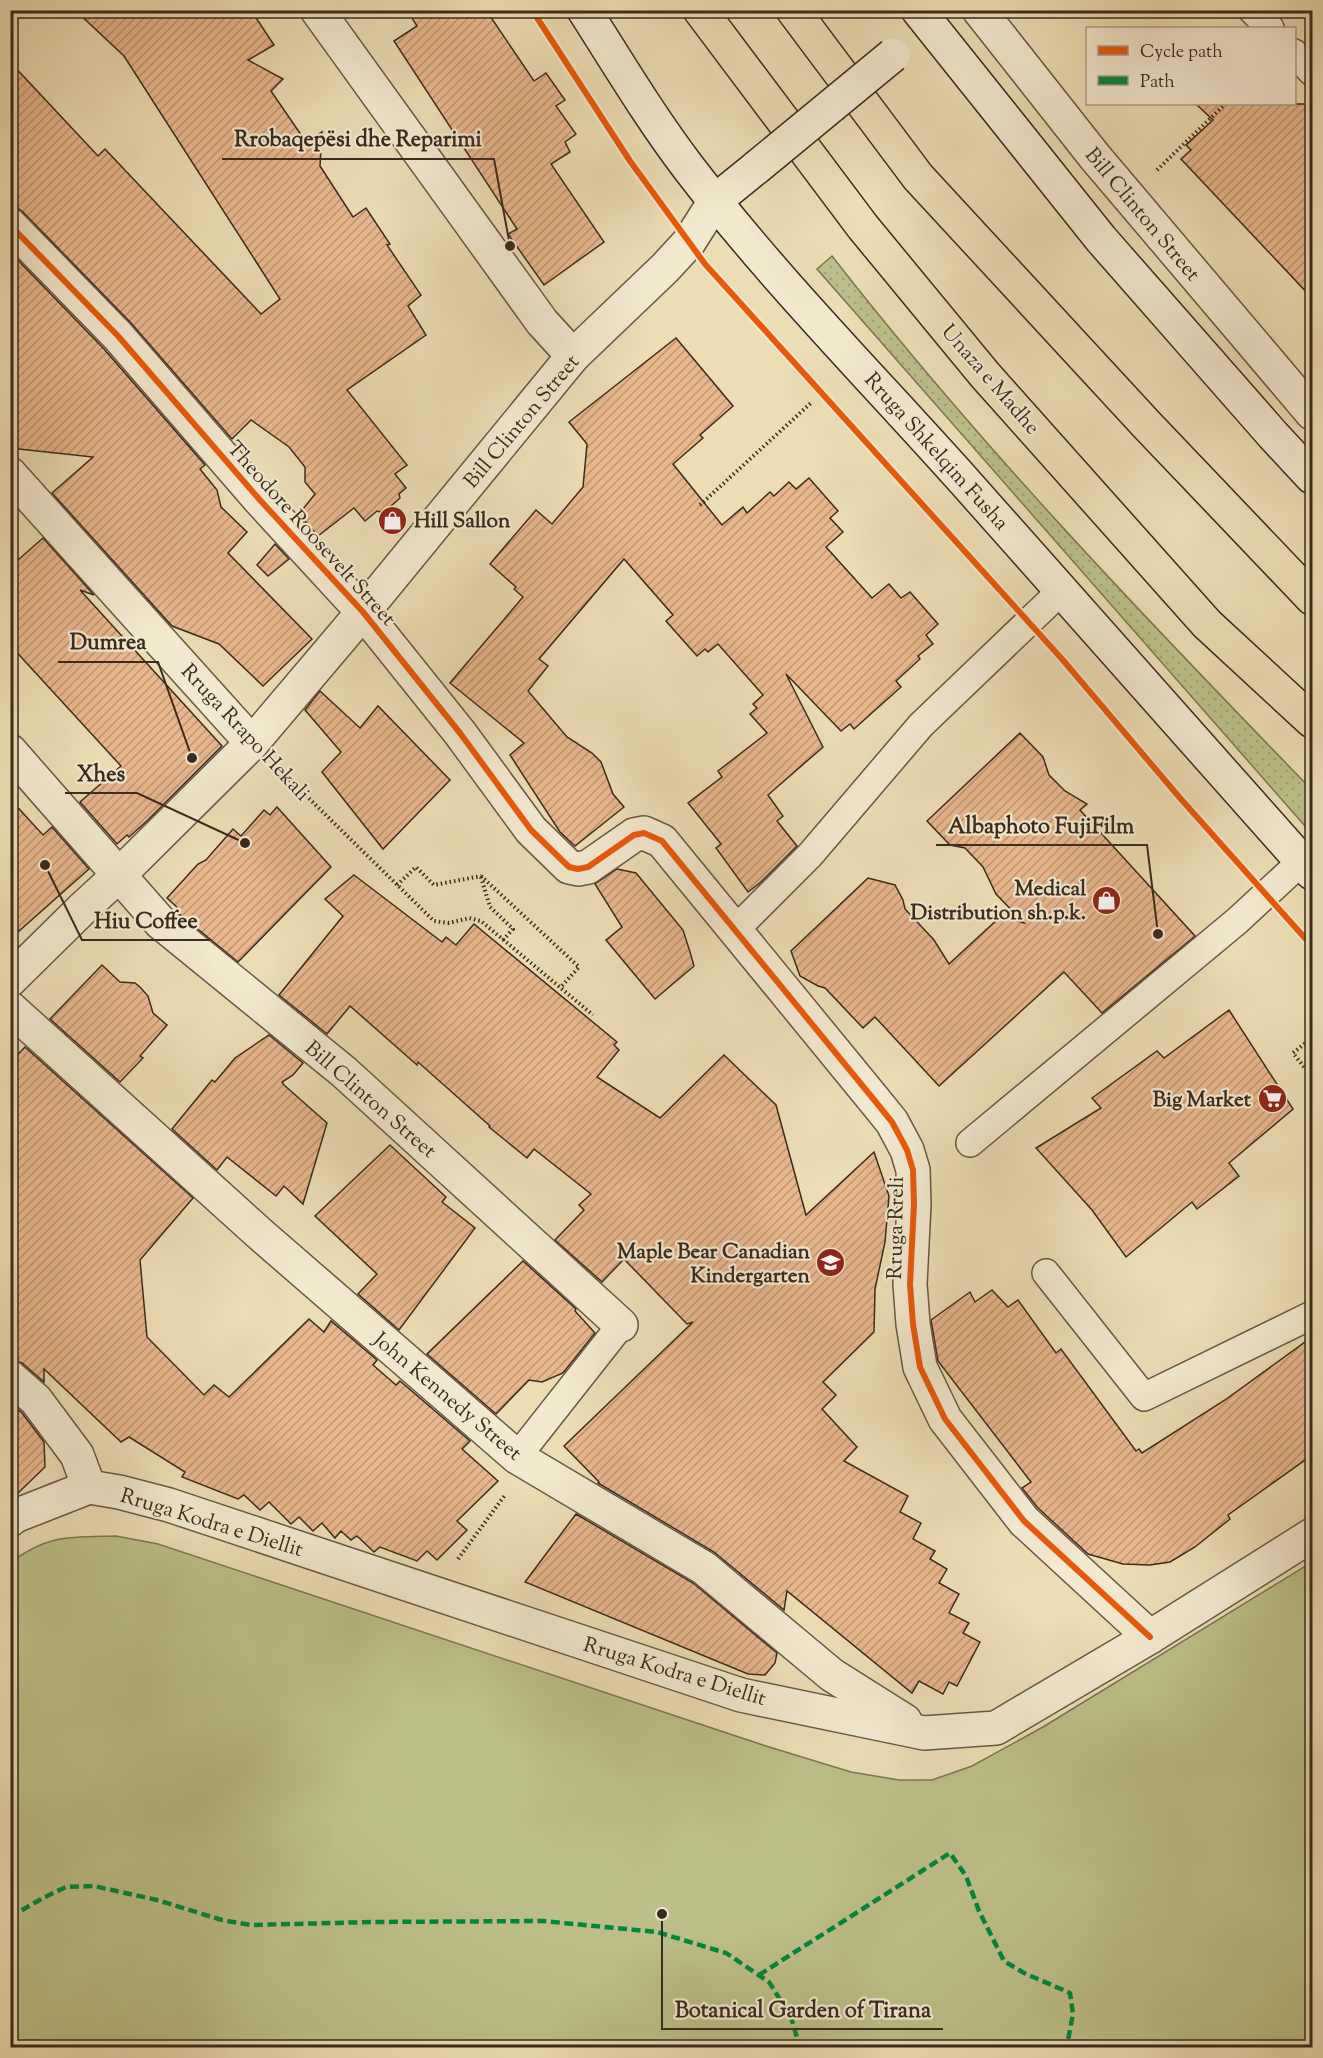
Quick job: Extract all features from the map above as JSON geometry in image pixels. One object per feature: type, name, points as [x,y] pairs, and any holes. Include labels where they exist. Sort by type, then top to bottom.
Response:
[{"type":"highway","name":"Unaza e Madhe","points":[[700,10],[863,227],[985,375],[1207,624],[1312,722]]},
{"type":"highway","points":[[793,10],[918,177],[1312,598]]},
{"type":"street","points":[[317,10],[542,322],[573,356]]},
{"type":"street","name":"Rruga Shkelqim Fusha","points":[[584,10],[686,165],[715,201],[781,279],[1062,590],[1307,867]]},
{"type":"street","name":"Bill Clinton Street","points":[[979,10],[1095,158],[1312,413]]},
{"type":"street","points":[[923,18],[1101,239],[1312,477]]},
{"type":"street","name":"Bill Clinton Street","points":[[10,981],[252,742],[363,612],[573,356],[689,242],[715,201],[893,55],[923,18]]},
{"type":"street","name":"Theodore Roosevelt Street","points":[[10,225],[118,336],[259,499],[363,612],[460,733],[531,830],[569,867],[578,869]]},
{"type":"street","name":"Rruga Rrapo Hekali","points":[[10,474],[252,742]]},
{"type":"street","name":"Bill Clinton Street","points":[[10,751],[161,923],[344,1072],[621,1325]]},
{"type":"street","name":"Rruga Rreli","points":[[578,869],[588,867],[634,835],[644,833],[662,842],[736,929],[892,1122],[907,1150],[913,1170],[914,1204],[910,1265],[912,1324],[920,1367],[945,1419],[1024,1521],[1150,1637]]},
{"type":"street","name":"John Kennedy Street","points":[[10,1008],[259,1233],[517,1457],[704,1568],[832,1675],[924,1733]]},
{"type":"street","points":[[10,1377],[36,1400],[77,1455],[89,1487],[10,1520]]},
{"type":"street","name":"Rruga Kodra e Diellit","points":[[89,1487],[169,1505],[741,1695],[924,1733],[996,1728],[1150,1637],[1312,1535]]},
{"type":"lane","points":[[1252,10],[1269,27]]},
{"type":"lane","points":[[1296,55],[1312,72]]},
{"type":"lane","points":[[736,929],[810,855],[921,725],[1062,590]]},
{"type":"lane","points":[[970,1143],[1238,921],[1307,867]]},
{"type":"lane","points":[[1046,1274],[1144,1397],[1312,1316]]},
{"type":"lane","points":[[517,1457],[621,1325]]},
{"type":"path","points":[[1151,175],[1224,105]]},
{"type":"path","points":[[700,504],[812,402]]},
{"type":"path","points":[[397,885],[416,867],[434,885],[481,876]]},
{"type":"path","points":[[481,876],[490,907],[513,929],[503,940]]},
{"type":"path","points":[[481,876],[579,967],[560,988]]},
{"type":"path","points":[[1312,1038],[1293,1053],[1312,1077]]},
{"type":"path","points":[[434,1593],[509,1490],[517,1457]]},
{"type":"green space","points":[[832,256],[1004,463],[1187,661],[1312,790],[1312,834],[817,269]]},
{"type":"green space","points":[[116,1536],[158,1544],[766,1746],[851,1772],[899,1780],[932,1780],[972,1766],[1043,1727],[1312,1562],[1312,2047],[11,2047],[11,1562],[37,1546],[60,1539]]},
{"type":"building","points":[[75,10],[251,10],[274,45],[248,60],[283,79],[271,91],[306,142],[322,132],[320,166],[353,217],[366,208],[390,244],[387,245],[421,295],[408,306],[426,335],[347,390],[407,465],[395,474],[406,488],[399,494],[400,498],[383,513],[377,511],[365,521],[354,508],[318,536],[299,514],[315,494],[305,482],[305,467],[289,447],[251,420],[232,439],[131,323],[23,212],[16,207],[10,207],[10,62],[98,156],[105,149],[261,314],[280,299],[124,56]]},
{"type":"building","points":[[407,10],[486,10],[534,81],[546,73],[565,100],[556,106],[576,134],[565,142],[570,152],[551,164],[604,242],[544,285],[508,234],[517,229],[394,41],[417,26]]},
{"type":"building","points":[[1312,104],[1312,298],[1181,159],[1191,150],[1186,145],[1213,120],[1197,105]]},
{"type":"building","points":[[10,252],[104,349],[205,465],[200,469],[217,490],[221,507],[247,532],[228,553],[312,639],[263,686],[219,644],[172,626],[52,493],[93,457],[10,448]]},
{"type":"building","points":[[676,338],[733,406],[700,435],[703,438],[673,464],[722,525],[743,507],[747,513],[770,492],[774,496],[789,482],[796,489],[809,478],[838,511],[830,518],[843,532],[826,547],[872,598],[889,584],[901,598],[910,592],[938,624],[926,635],[933,644],[918,656],[920,659],[896,681],[901,687],[854,729],[850,724],[841,731],[786,674],[823,747],[768,795],[783,816],[777,821],[797,846],[748,892],[716,848],[721,844],[688,803],[722,777],[718,771],[767,733],[750,714],[757,708],[753,704],[763,695],[718,644],[708,652],[705,649],[697,656],[666,621],[673,615],[624,559],[539,659],[548,666],[528,691],[567,737],[592,753],[601,762],[613,794],[624,807],[575,846],[560,832],[510,755],[524,743],[450,683],[523,597],[514,589],[516,587],[490,564],[536,510],[552,524],[583,487],[587,444],[569,422]]},
{"type":"building","points":[[43,538],[94,595],[80,590],[222,746],[148,820],[129,837],[127,835],[117,844],[80,802],[121,766],[10,645],[10,567]]},
{"type":"building","points":[[275,544],[289,559],[268,576],[257,565]]},
{"type":"building","points":[[320,691],[360,728],[378,706],[450,780],[383,849],[322,772],[341,752],[305,710]]},
{"type":"building","points":[[1020,733],[1043,757],[1049,775],[1065,791],[1087,804],[1080,810],[1195,936],[1102,1013],[1064,972],[939,1086],[875,1017],[863,1028],[825,988],[800,976],[791,951],[868,878],[895,885],[905,909],[934,940],[949,964],[1001,916],[1024,923],[996,894],[983,867],[965,848],[950,845],[927,821]]},
{"type":"building","points":[[10,799],[43,835],[52,827],[89,869],[10,939]]},
{"type":"building","points":[[277,807],[331,867],[238,962],[177,912],[179,909],[167,898],[198,864],[206,860],[233,829],[241,836],[264,810],[270,815]]},
{"type":"building","points":[[617,869],[636,873],[683,930],[690,952],[694,966],[655,999],[606,940],[622,927],[595,884]]},
{"type":"building","points":[[354,875],[442,942],[446,937],[456,945],[474,924],[617,1042],[614,1045],[619,1050],[597,1077],[660,1118],[724,1055],[776,1105],[806,1215],[874,1152],[889,1196],[885,1242],[875,1289],[874,1332],[823,1382],[836,1395],[822,1409],[857,1447],[844,1461],[908,1496],[900,1512],[921,1523],[913,1539],[935,1551],[930,1559],[947,1569],[939,1583],[959,1594],[949,1613],[969,1623],[963,1633],[980,1642],[957,1686],[949,1682],[943,1694],[919,1681],[912,1693],[787,1591],[784,1610],[714,1552],[598,1483],[564,1446],[693,1322],[687,1324],[624,1259],[602,1282],[555,1240],[584,1210],[579,1205],[591,1194],[534,1149],[527,1158],[489,1127],[418,1062],[417,1065],[350,1006],[327,1034],[279,995],[343,916],[325,899]]},
{"type":"building","points":[[102,965],[120,982],[135,983],[140,987],[148,996],[153,1013],[167,1025],[140,1056],[143,1058],[120,1082],[50,1019]]},
{"type":"building","points":[[1229,1010],[1293,1109],[1229,1163],[1239,1176],[1197,1209],[1192,1202],[1126,1257],[1092,1210],[1036,1148],[1101,1108],[1092,1098],[1157,1051],[1164,1058]]},
{"type":"building","points":[[269,1035],[303,1063],[293,1075],[282,1082],[327,1123],[303,1204],[284,1186],[276,1196],[227,1157],[217,1170],[172,1129],[212,1080],[215,1082],[235,1058]]},
{"type":"building","points":[[25,1047],[193,1198],[140,1260],[147,1337],[204,1395],[214,1385],[229,1397],[309,1319],[324,1332],[331,1321],[377,1360],[373,1365],[396,1385],[400,1381],[470,1441],[462,1449],[498,1481],[457,1521],[467,1530],[437,1560],[427,1551],[417,1561],[380,1547],[374,1552],[357,1536],[351,1540],[341,1531],[335,1538],[322,1523],[313,1531],[299,1517],[291,1524],[269,1502],[260,1510],[244,1495],[238,1499],[182,1477],[185,1472],[129,1437],[121,1442],[44,1369],[44,1382],[22,1363],[10,1359],[10,1063]]},
{"type":"building","points":[[390,1145],[446,1197],[442,1202],[475,1228],[399,1330],[358,1294],[377,1274],[315,1216]]},
{"type":"building","points":[[523,1261],[576,1309],[575,1311],[595,1333],[563,1373],[542,1382],[529,1380],[496,1414],[427,1354]]},
{"type":"building","points":[[992,1290],[1008,1307],[1018,1300],[1056,1353],[1061,1349],[1136,1451],[1139,1449],[1142,1453],[1225,1400],[1312,1337],[1312,1455],[1228,1515],[1230,1519],[1195,1547],[1170,1562],[1150,1565],[1123,1564],[1088,1554],[1038,1508],[1022,1488],[1031,1482],[938,1361],[931,1320],[970,1292],[975,1302]]},
{"type":"building","points":[[10,1402],[22,1413],[44,1442],[45,1467],[10,1498]]},
{"type":"building","points":[[576,1514],[693,1583],[777,1653],[775,1663],[765,1675],[748,1674],[525,1582]]},
{"type":"marked path","points":[[759,1975],[950,1853],[966,1876],[979,1911],[1004,1961],[1024,1973],[1070,1993],[1073,2014],[1068,2040],[1069,2048]]},
{"type":"marked path","points":[[10,1917],[66,1887],[94,1886],[157,1900],[222,1920],[251,1925],[543,1921],[657,1932],[726,1953],[769,1982],[791,2017],[800,2048]]},
{"type":"cycle path","points":[[532,10],[630,161],[705,264],[1062,659],[1180,798],[1312,946]]},
{"type":"cycle path","points":[[10,225],[118,336],[259,499],[363,612],[460,733],[531,830],[569,867],[578,869],[588,867],[634,835],[644,833],[662,841],[892,1122],[907,1150],[913,1170],[914,1204],[910,1284],[913,1324],[920,1367],[945,1419],[1024,1521],[1150,1637]]},
{"type":"place","name":"Rrobaqepësi dhe Reparimi","points":[[510,246]]},
{"type":"place","name":"Hill Sallon","points":[[393,520]]},
{"type":"place","name":"Dumrea","points":[[192,758]]},
{"type":"place","name":"Xhes","points":[[245,843]]},
{"type":"place","name":"Hiu Coffee","points":[[45,865]]},
{"type":"place","name":"Medical Distribution sh.p.k.","points":[[1107,900]]},
{"type":"place","name":"Albaphoto FujiFilm","points":[[1158,934]]},
{"type":"place","name":"Big Market","points":[[1272,1099]]},
{"type":"place","name":"Maple Bear Canadian Kindergarten","points":[[831,1263]]},
{"type":"place","name":"Botanical Garden of Tirana","points":[[662,1914]]}]
